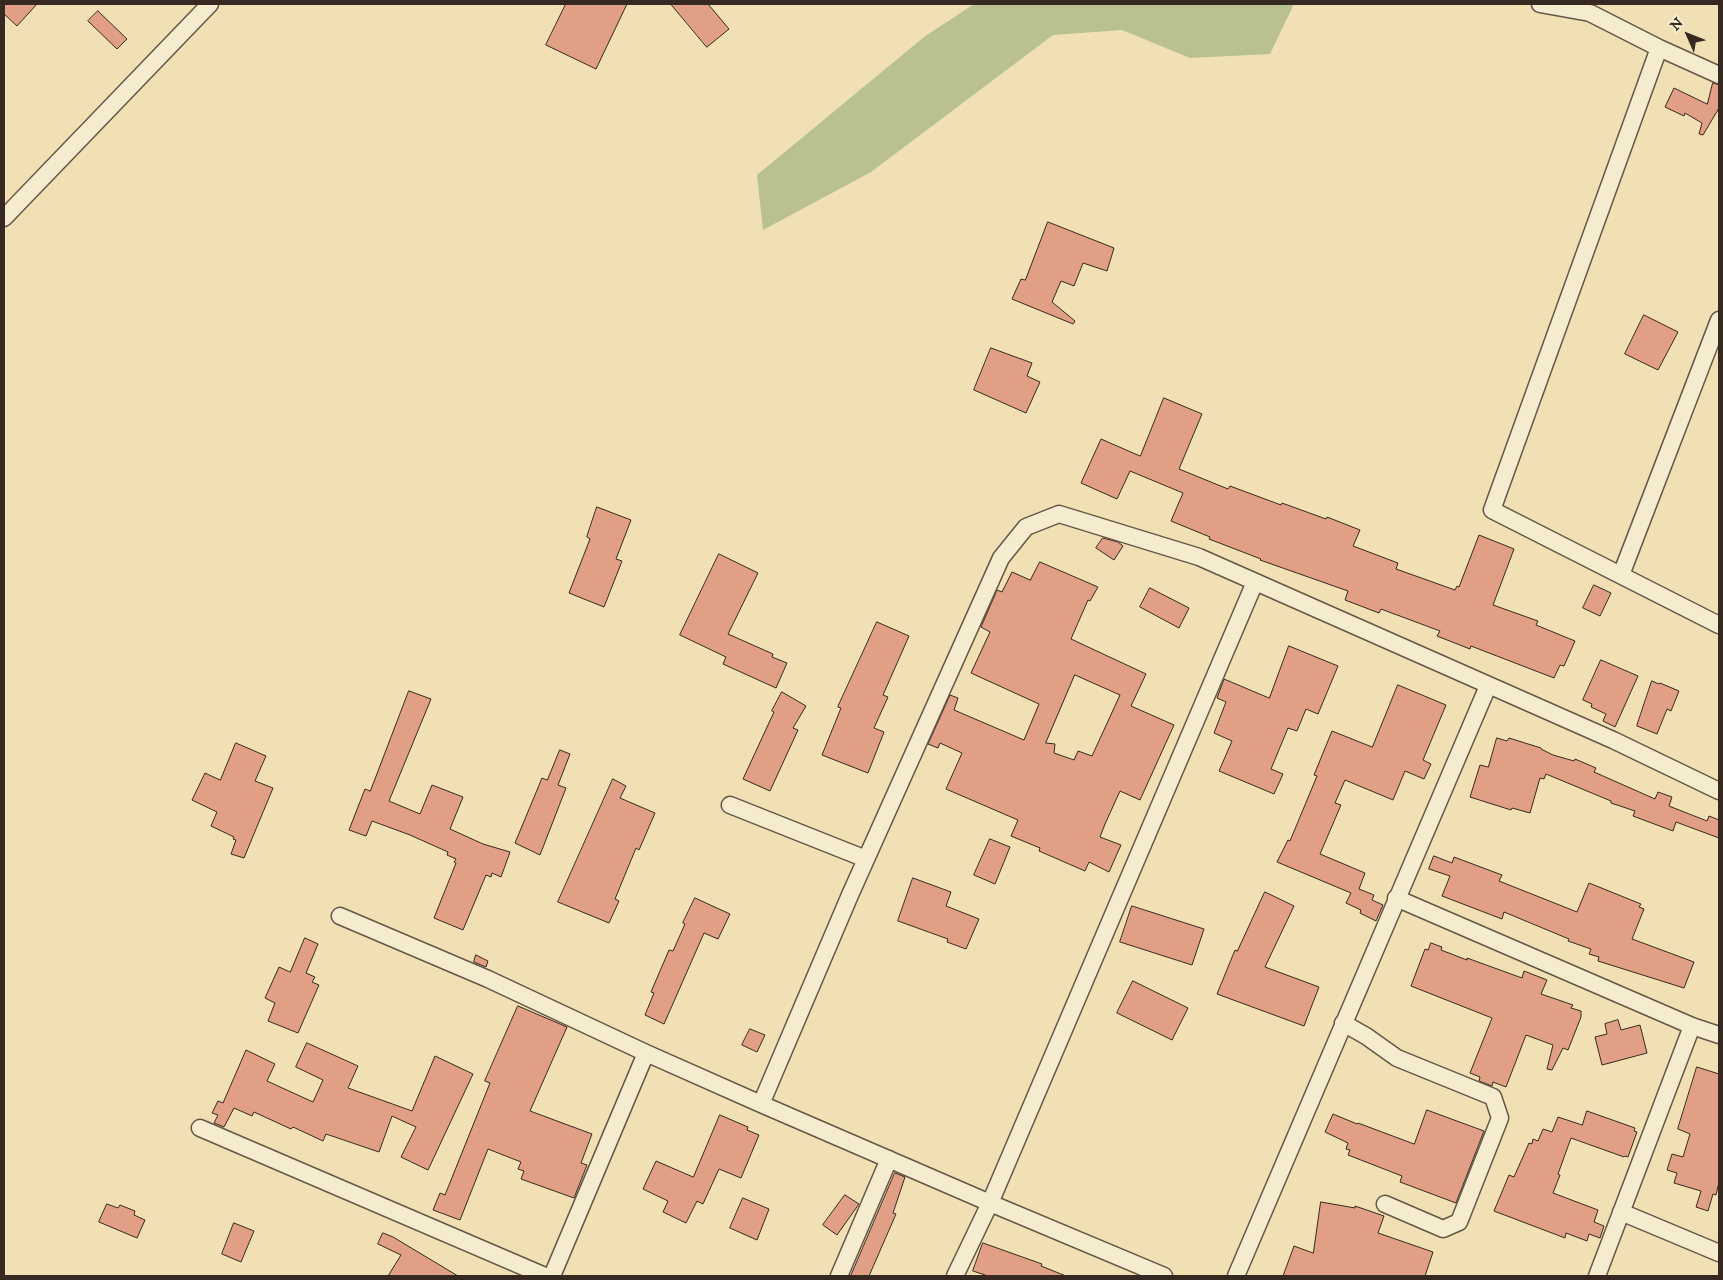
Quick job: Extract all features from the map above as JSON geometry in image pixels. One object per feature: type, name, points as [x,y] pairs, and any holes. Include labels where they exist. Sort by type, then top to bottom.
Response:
[{"type":"street","points":[[4,218],[210,4]]},
{"type":"street","points":[[1540,4],[1590,13],[1659,48],[1719,74]]},
{"type":"street","points":[[1659,48],[1492,510],[1719,625]]},
{"type":"street","points":[[1621,575],[1719,320]]},
{"type":"street","points":[[761,1104],[866,859],[1001,558],[1026,527],[1059,514],[1199,557],[1488,686],[1718,785]]},
{"type":"street","points":[[955,1276],[990,1203],[1255,582]]},
{"type":"street","points":[[1236,1276],[1488,686]]},
{"type":"street","points":[[730,804],[866,859]]},
{"type":"street","points":[[1396,898],[1719,1036]]},
{"type":"street","points":[[340,916],[488,979],[646,1053],[990,1203],[1138,1271],[1164,1276]]},
{"type":"street","points":[[1343,1023],[1366,1036],[1397,1058],[1493,1097],[1500,1118],[1459,1222],[1443,1229],[1385,1204]]},
{"type":"street","points":[[1597,1276],[1692,1026]]},
{"type":"street","points":[[552,1276],[646,1053]]},
{"type":"street","points":[[200,1128],[545,1276]]},
{"type":"street","points":[[839,1276],[890,1159]]},
{"type":"street","points":[[1621,1212],[1719,1253]]},
{"type":"green space","points":[[974,4],[1294,4],[1270,54],[1190,58],[1122,30],[1053,35],[871,172],[763,230],[757,175],[924,37]]},
{"type":"building","points":[[4,4],[37,4],[17,26],[4,14]]},
{"type":"building","points":[[566,4],[627,4],[596,69],[546,45]]},
{"type":"building","points":[[671,4],[708,4],[729,29],[707,47]]},
{"type":"building","points":[[98,11],[127,39],[117,49],[88,21]]},
{"type":"building","points":[[1713,83],[1719,85],[1719,108],[1703,135],[1699,134],[1702,123],[1685,113],[1684,116],[1665,107],[1674,88],[1707,104]]},
{"type":"building","points":[[1048,222],[1114,248],[1107,271],[1083,263],[1074,286],[1061,281],[1052,302],[1075,321],[1073,324],[1012,299],[1021,279],[1025,280]]},
{"type":"building","points":[[1644,315],[1678,332],[1658,370],[1625,354]]},
{"type":"building","points":[[991,348],[1032,363],[1027,376],[1040,382],[1026,413],[974,390]]},
{"type":"building","points":[[1164,398],[1202,414],[1179,469],[1228,489],[1230,486],[1281,505],[1282,503],[1326,519],[1327,517],[1360,530],[1353,546],[1398,563],[1396,569],[1455,590],[1457,586],[1459,587],[1479,535],[1514,549],[1493,605],[1538,621],[1536,625],[1575,641],[1564,666],[1560,665],[1554,678],[1471,646],[1470,649],[1437,636],[1440,631],[1381,609],[1379,613],[1345,600],[1348,591],[1260,560],[1209,539],[1210,537],[1171,521],[1183,493],[1130,471],[1117,499],[1081,483],[1101,439],[1140,456]]},
{"type":"building","points":[[597,507],[631,520],[616,559],[622,561],[604,607],[569,593],[590,539],[587,537]]},
{"type":"building","points":[[1103,538],[1118,542],[1123,546],[1114,560],[1096,548]]},
{"type":"building","points":[[719,554],[758,573],[728,634],[773,654],[772,657],[787,663],[776,688],[723,664],[726,657],[680,635]]},
{"type":"building","points":[[1040,562],[1098,587],[1090,601],[1088,600],[1071,639],[1146,674],[1131,706],[1174,725],[1140,800],[1120,791],[1105,824],[1100,837],[1121,845],[1109,872],[1089,862],[1085,871],[1039,851],[1040,848],[1011,836],[1018,820],[946,789],[962,753],[940,743],[938,748],[928,744],[950,695],[958,698],[954,710],[1024,740],[1039,704],[971,673],[990,632],[981,627],[997,590],[1002,592],[1012,572],[1030,580]],"holes":[[[1075,675],[1120,695],[1092,756],[1078,751],[1074,760],[1054,753],[1055,744],[1046,743]]]},
{"type":"building","points":[[1594,585],[1611,593],[1600,616],[1583,608]]},
{"type":"building","points":[[1150,588],[1189,608],[1179,628],[1140,607]]},
{"type":"building","points":[[877,622],[909,636],[883,695],[888,697],[874,728],[884,732],[868,773],[822,755],[841,708],[838,707]]},
{"type":"building","points":[[1289,646],[1338,666],[1318,714],[1306,709],[1297,731],[1288,728],[1271,769],[1283,774],[1274,794],[1219,771],[1232,741],[1214,733],[1226,702],[1217,698],[1224,679],[1269,698]]},
{"type":"building","points":[[1601,660],[1638,676],[1615,727],[1603,721],[1606,714],[1591,707],[1592,704],[1583,700]]},
{"type":"building","points":[[1652,681],[1679,691],[1671,711],[1667,709],[1657,734],[1637,726]]},
{"type":"building","points":[[1398,685],[1446,705],[1423,760],[1431,764],[1424,779],[1405,771],[1393,800],[1345,780],[1335,803],[1341,805],[1320,854],[1365,873],[1359,889],[1374,895],[1372,900],[1383,905],[1376,921],[1360,913],[1361,910],[1346,903],[1351,893],[1277,862],[1288,840],[1290,841],[1317,776],[1314,775],[1332,731],[1372,747]]},
{"type":"building","points":[[409,691],[431,699],[389,801],[420,814],[432,785],[463,797],[450,829],[483,844],[510,852],[501,877],[492,873],[491,877],[486,875],[463,930],[434,918],[456,859],[447,855],[448,852],[372,821],[366,836],[349,830],[365,789],[370,791]]},
{"type":"building","points":[[782,692],[806,706],[793,728],[798,730],[770,791],[743,779]]},
{"type":"building","points":[[1497,738],[1507,741],[1509,738],[1541,748],[1553,755],[1574,761],[1575,759],[1596,768],[1594,772],[1655,799],[1658,792],[1672,797],[1669,806],[1707,821],[1709,816],[1719,820],[1719,838],[1676,822],[1673,831],[1633,816],[1635,811],[1611,803],[1611,801],[1546,774],[1544,779],[1540,778],[1530,813],[1512,808],[1511,810],[1470,797],[1480,765],[1488,767]]},
{"type":"building","points":[[236,743],[266,756],[255,781],[273,788],[244,858],[231,854],[236,840],[233,839],[234,837],[211,826],[217,812],[192,800],[205,773],[220,780]]},
{"type":"building","points":[[560,750],[570,754],[558,785],[566,788],[540,855],[515,843],[542,778],[547,780]]},
{"type":"building","points":[[613,779],[626,786],[620,798],[655,813],[639,850],[636,848],[615,899],[619,901],[609,923],[558,902]]},
{"type":"building","points":[[990,839],[1010,847],[995,884],[974,875]]},
{"type":"building","points":[[1434,856],[1452,863],[1454,857],[1502,875],[1499,881],[1577,912],[1589,883],[1641,904],[1639,907],[1644,909],[1632,939],[1694,962],[1684,988],[1598,961],[1599,957],[1589,954],[1591,949],[1568,941],[1569,939],[1504,912],[1502,919],[1442,896],[1450,876],[1429,869]]},
{"type":"building","points":[[913,878],[951,892],[946,906],[979,919],[966,949],[947,942],[948,939],[898,921]]},
{"type":"building","points":[[1265,892],[1294,906],[1265,967],[1319,987],[1304,1026],[1217,994],[1235,950],[1237,951]]},
{"type":"building","points":[[695,898],[730,914],[718,939],[704,933],[664,1024],[645,1015],[654,993],[651,992],[669,950],[673,951]]},
{"type":"building","points":[[1132,906],[1204,929],[1192,965],[1120,942]]},
{"type":"building","points":[[305,938],[318,944],[306,973],[315,977],[312,982],[319,985],[298,1033],[268,1021],[275,1003],[265,998],[279,967],[290,972]]},
{"type":"building","points":[[1431,943],[1442,947],[1441,950],[1467,960],[1467,958],[1522,978],[1524,971],[1547,980],[1541,994],[1573,1005],[1571,1008],[1581,1011],[1581,1017],[1568,1050],[1563,1048],[1552,1070],[1547,1069],[1553,1045],[1526,1035],[1506,1087],[1493,1082],[1492,1086],[1479,1081],[1480,1077],[1470,1073],[1492,1018],[1411,986],[1425,949],[1428,950]]},
{"type":"building","points":[[476,955],[488,961],[486,967],[474,962]]},
{"type":"building","points":[[1133,981],[1188,1008],[1172,1040],[1117,1013]]},
{"type":"building","points":[[518,1006],[567,1027],[530,1111],[592,1134],[581,1163],[587,1165],[574,1198],[521,1179],[524,1171],[518,1169],[521,1162],[488,1149],[460,1220],[433,1210],[440,1193],[445,1195],[490,1083],[485,1081]]},
{"type":"building","points":[[1618,1020],[1621,1030],[1640,1025],[1647,1053],[1602,1065],[1595,1037],[1607,1034],[1605,1024]]},
{"type":"building","points":[[750,1029],[765,1035],[757,1052],[742,1045]]},
{"type":"building","points":[[307,1043],[358,1066],[348,1088],[412,1111],[435,1056],[473,1074],[428,1170],[401,1157],[416,1127],[392,1116],[379,1152],[326,1134],[323,1141],[254,1112],[252,1116],[234,1108],[224,1127],[214,1123],[218,1115],[212,1113],[218,1101],[223,1103],[246,1050],[275,1064],[267,1081],[313,1102],[323,1080],[296,1067]]},
{"type":"building","points":[[1697,1067],[1719,1074],[1719,1182],[1716,1195],[1713,1194],[1708,1211],[1696,1207],[1701,1191],[1674,1183],[1677,1173],[1667,1170],[1672,1154],[1683,1157],[1690,1134],[1678,1129]]},
{"type":"building","points":[[1427,1110],[1484,1131],[1456,1203],[1400,1182],[1402,1176],[1348,1155],[1350,1150],[1346,1149],[1348,1143],[1325,1132],[1333,1114],[1414,1144]]},
{"type":"building","points":[[1587,1111],[1635,1128],[1634,1131],[1637,1132],[1628,1157],[1571,1138],[1558,1174],[1560,1175],[1553,1193],[1598,1210],[1594,1222],[1604,1226],[1600,1238],[1589,1234],[1587,1241],[1566,1233],[1565,1238],[1494,1211],[1509,1175],[1514,1177],[1529,1143],[1532,1144],[1533,1139],[1538,1141],[1543,1129],[1552,1132],[1558,1117],[1582,1125]]},
{"type":"building","points":[[720,1115],[748,1127],[747,1130],[759,1135],[741,1178],[719,1169],[703,1204],[697,1201],[686,1223],[663,1212],[668,1201],[643,1189],[656,1161],[693,1177]]},
{"type":"building","points":[[895,1173],[905,1177],[893,1213],[896,1214],[869,1276],[851,1276]]},
{"type":"building","points":[[845,1195],[859,1204],[837,1235],[823,1225]]},
{"type":"building","points":[[743,1198],[769,1209],[757,1240],[730,1228]]},
{"type":"building","points":[[1321,1202],[1355,1208],[1355,1206],[1384,1216],[1378,1233],[1433,1252],[1425,1276],[1283,1276],[1294,1246],[1313,1253]]},
{"type":"building","points":[[107,1204],[118,1208],[120,1205],[135,1211],[134,1215],[145,1220],[137,1238],[99,1222]]},
{"type":"building","points":[[234,1223],[254,1231],[241,1262],[222,1254]]},
{"type":"building","points":[[383,1233],[393,1237],[458,1276],[388,1276],[401,1255],[378,1244]]},
{"type":"building","points":[[983,1243],[1042,1264],[1041,1266],[1066,1276],[988,1276],[973,1271]]}]
